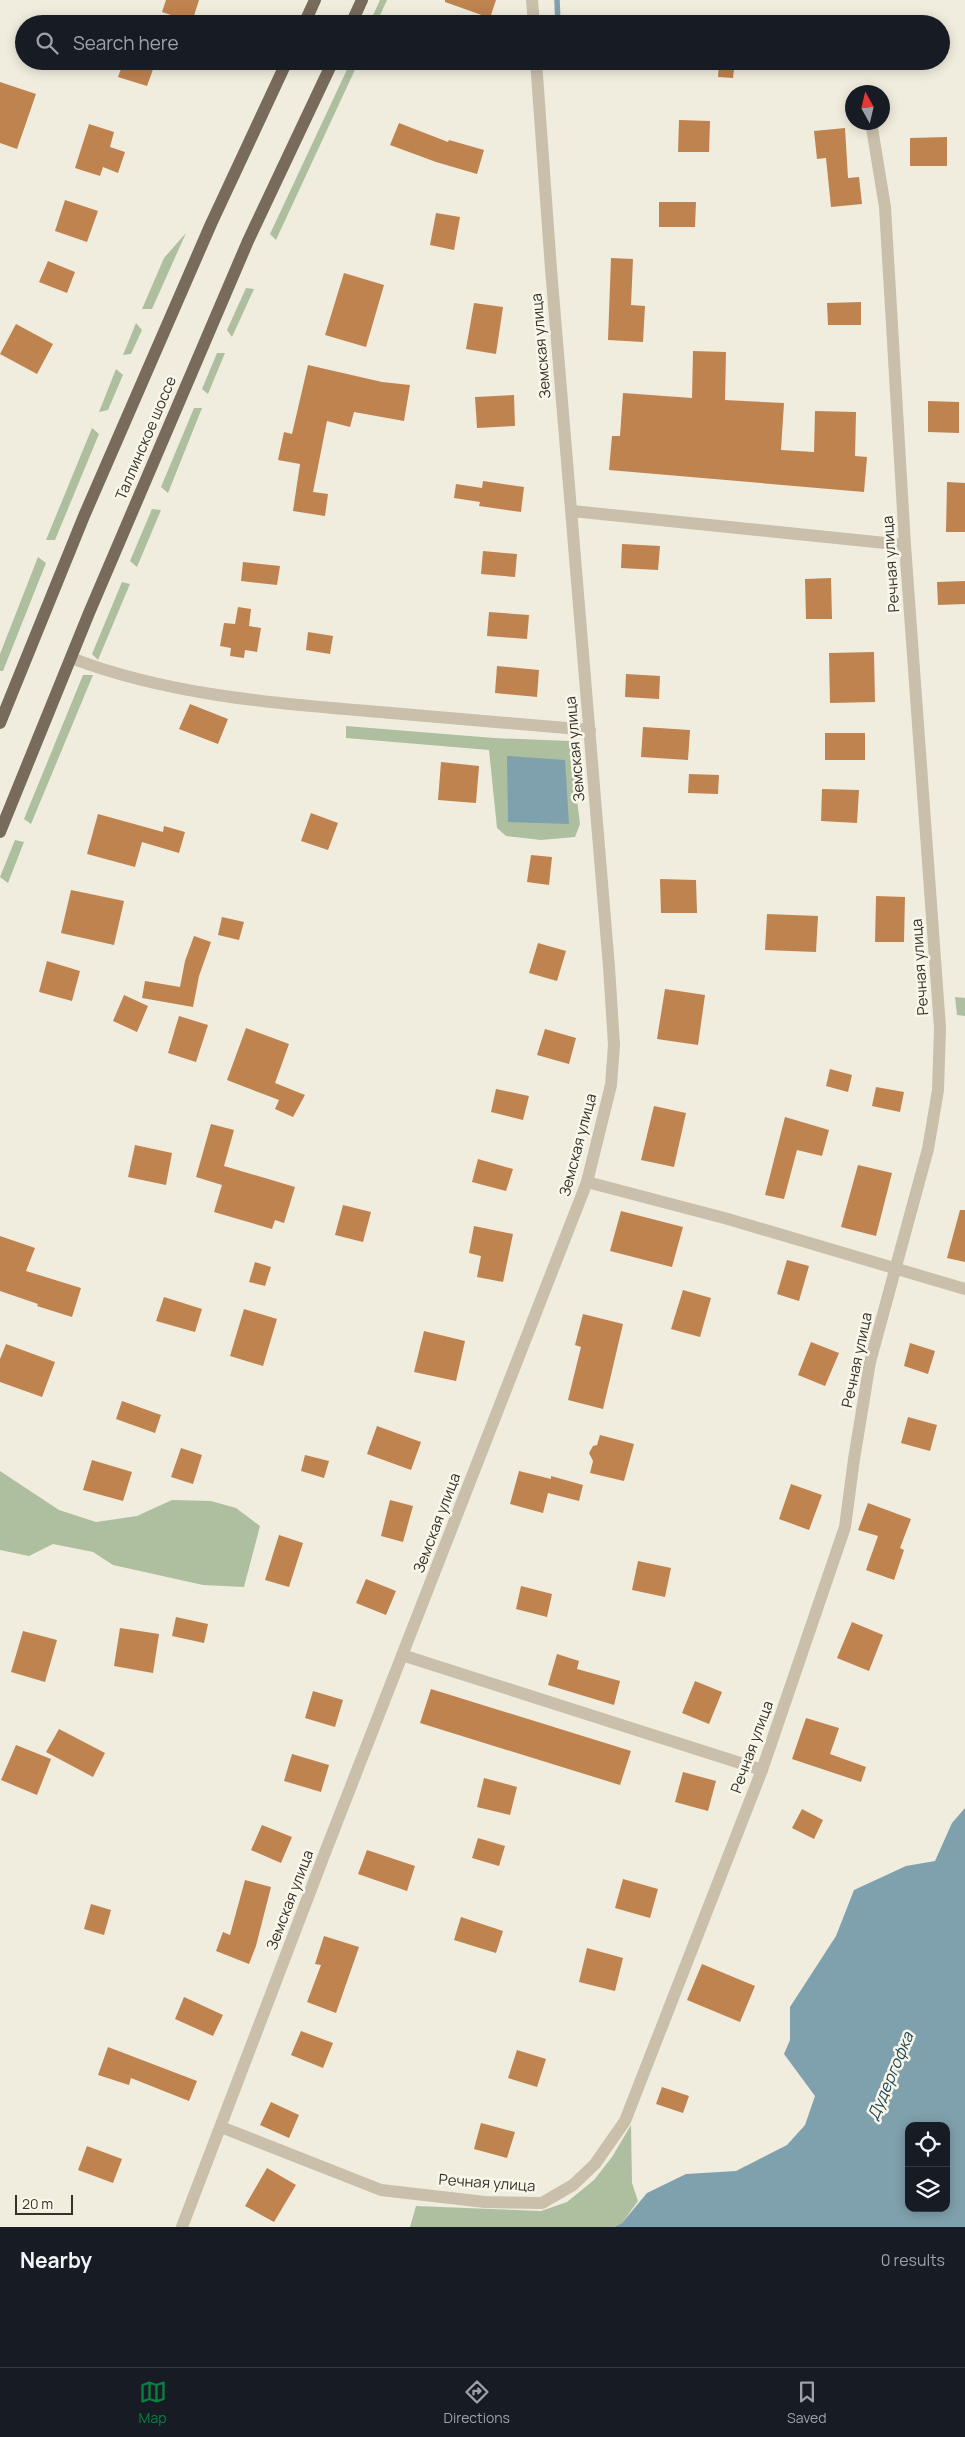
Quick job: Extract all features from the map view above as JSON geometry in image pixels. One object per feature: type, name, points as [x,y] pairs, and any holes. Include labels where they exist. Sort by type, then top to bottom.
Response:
[{"type":"main road","points":[[308,15],[315,0]]},
{"type":"main road","points":[[355,15],[362,0]]},
{"type":"main road","name":"Таллинское шоссе","points":[[0,723],[84,516],[212,224],[283,70]]},
{"type":"main road","name":"Таллинское шоссе","points":[[0,832],[71,658],[248,241],[329,70]]},
{"type":"street","points":[[532,0],[533,15]]},
{"type":"street","name":"Земская улица","points":[[182,2227],[587,1182],[611,1085],[614,1045],[537,70]]},
{"type":"street","name":"Речная улица","points":[[221,2127],[381,2190],[485,2202],[542,2203],[573,2185],[595,2164],[625,2121],[762,1770],[845,1527],[870,1362],[928,1149],[938,1090],[940,1028],[905,545],[885,207],[873,130]]},
{"type":"street","points":[[572,511],[905,545]]},
{"type":"street","points":[[71,658],[99,669],[145,681],[268,703],[590,730]]},
{"type":"street","points":[[587,1182],[728,1219],[965,1289]]},
{"type":"street","points":[[402,1656],[762,1770]]},
{"type":"green space","points":[[380,0],[387,0],[380,15],[373,15]]},
{"type":"green space","points":[[347,70],[355,70],[276,240],[270,234]]},
{"type":"green space","points":[[186,233],[152,309],[142,309],[164,258]]},
{"type":"green space","points":[[246,288],[254,289],[232,337],[227,330]]},
{"type":"green space","points":[[136,323],[142,330],[131,354],[123,355]]},
{"type":"green space","points":[[217,353],[225,353],[208,394],[202,389]]},
{"type":"green space","points":[[116,369],[123,375],[108,410],[99,412]]},
{"type":"green space","points":[[194,408],[202,408],[168,493],[161,487]]},
{"type":"green space","points":[[92,428],[99,434],[55,540],[46,540]]},
{"type":"green space","points":[[152,509],[161,510],[137,567],[130,561]]},
{"type":"green space","points":[[38,557],[46,563],[3,671],[0,671],[0,654]]},
{"type":"green space","points":[[122,582],[130,584],[98,660],[92,654]]},
{"type":"green space","points":[[83,675],[93,675],[31,824],[24,819]]},
{"type":"green space","points":[[346,726],[494,738],[570,741],[580,824],[575,837],[541,840],[506,836],[497,828],[489,750],[346,738]]},
{"type":"green space","points":[[15,840],[24,842],[8,883],[0,877]]},
{"type":"green space","points":[[955,997],[965,998],[965,1016],[957,1015]]},
{"type":"green space","points":[[0,1471],[59,1510],[96,1522],[137,1516],[172,1500],[211,1501],[236,1508],[260,1526],[244,1587],[203,1585],[113,1565],[93,1552],[53,1544],[29,1556],[0,1550]]},
{"type":"green space","points":[[631,2125],[632,2183],[638,2201],[622,2223],[614,2227],[410,2227],[416,2206],[541,2211],[567,2202],[594,2180],[612,2157]]},
{"type":"water","points":[[507,756],[565,760],[569,824],[508,822]]},
{"type":"water","name":"Дудергофка","points":[[965,1808],[965,2227],[614,2227],[622,2223],[647,2193],[686,2174],[736,2171],[787,2145],[805,2125],[815,2096],[784,2054],[790,2040],[790,2007],[836,1936],[854,1890],[906,1866],[935,1861],[952,1823]]},
{"type":"building","points":[[166,0],[199,0],[194,15],[171,15],[162,12]]},
{"type":"building","points":[[445,0],[496,0],[491,15],[482,15],[445,2]]},
{"type":"building","points":[[121,70],[153,70],[147,86],[118,77]]},
{"type":"building","points":[[718,70],[734,70],[733,78],[718,77]]},
{"type":"building","points":[[0,82],[36,94],[17,149],[0,143]]},
{"type":"building","points":[[679,120],[710,121],[709,152],[678,152]]},
{"type":"building","points":[[399,123],[448,142],[449,140],[484,150],[477,174],[436,162],[390,145]]},
{"type":"building","points":[[89,124],[114,132],[110,147],[125,152],[118,173],[103,167],[100,176],[75,168]]},
{"type":"building","points":[[845,128],[848,178],[859,177],[862,204],[831,207],[826,158],[817,159],[814,131]]},
{"type":"building","points":[[947,137],[947,166],[910,166],[910,138]]},
{"type":"building","points":[[65,200],[98,211],[87,242],[55,231]]},
{"type":"building","points":[[659,202],[696,202],[695,227],[659,227]]},
{"type":"building","points":[[436,213],[460,217],[454,250],[430,245]]},
{"type":"building","points":[[611,258],[633,259],[631,305],[645,306],[643,342],[608,340]]},
{"type":"building","points":[[48,261],[75,272],[67,293],[39,282]]},
{"type":"building","points":[[344,273],[384,285],[366,347],[325,335]]},
{"type":"building","points":[[861,302],[861,325],[828,325],[827,303]]},
{"type":"building","points":[[474,303],[503,307],[496,354],[466,349]]},
{"type":"building","points":[[16,324],[53,344],[37,374],[0,354]]},
{"type":"building","points":[[693,351],[726,352],[725,400],[784,403],[781,450],[814,452],[815,411],[856,412],[855,456],[867,457],[864,492],[609,470],[612,436],[620,436],[623,393],[692,398]]},
{"type":"building","points":[[308,365],[382,382],[410,385],[404,421],[354,412],[350,427],[327,421],[313,492],[328,494],[325,516],[293,511],[300,464],[278,460],[284,432],[292,434]]},
{"type":"building","points":[[514,395],[515,426],[477,428],[475,397]]},
{"type":"building","points":[[928,401],[959,402],[959,433],[928,432]]},
{"type":"building","points":[[483,481],[524,487],[521,512],[479,506],[480,502],[454,498],[456,484],[482,488]]},
{"type":"building","points":[[947,482],[965,483],[965,532],[946,532]]},
{"type":"building","points":[[622,544],[660,546],[658,570],[621,568]]},
{"type":"building","points":[[483,551],[517,554],[515,577],[481,574]]},
{"type":"building","points":[[243,562],[280,566],[277,585],[241,581]]},
{"type":"building","points":[[831,578],[832,619],[806,619],[805,579]]},
{"type":"building","points":[[965,581],[965,604],[938,605],[937,582]]},
{"type":"building","points":[[238,607],[251,609],[249,626],[261,628],[257,652],[245,650],[244,658],[230,656],[231,648],[220,646],[224,623],[235,624]]},
{"type":"building","points":[[489,612],[529,615],[527,639],[487,636]]},
{"type":"building","points":[[308,632],[333,636],[330,654],[306,650]]},
{"type":"building","points":[[874,652],[875,702],[830,703],[829,653]]},
{"type":"building","points":[[497,666],[539,670],[537,697],[495,693]]},
{"type":"building","points":[[626,674],[660,676],[659,699],[625,697]]},
{"type":"building","points":[[190,704],[228,719],[218,744],[179,729]]},
{"type":"building","points":[[643,727],[690,730],[688,760],[641,757]]},
{"type":"building","points":[[825,733],[865,733],[865,760],[825,760]]},
{"type":"building","points":[[441,762],[479,766],[476,803],[438,800]]},
{"type":"building","points":[[689,774],[719,775],[718,794],[688,793]]},
{"type":"building","points":[[822,789],[859,790],[857,823],[821,821]]},
{"type":"building","points":[[311,813],[338,823],[328,850],[301,841]]},
{"type":"building","points":[[98,814],[163,832],[164,826],[185,832],[179,853],[142,842],[135,867],[87,854]]},
{"type":"building","points":[[531,855],[552,857],[549,885],[527,882]]},
{"type":"building","points":[[660,879],[696,880],[697,913],[661,913]]},
{"type":"building","points":[[71,890],[124,901],[114,945],[61,933]]},
{"type":"building","points":[[876,896],[905,897],[904,942],[875,942]]},
{"type":"building","points":[[767,914],[818,916],[816,952],[765,950]]},
{"type":"building","points":[[222,917],[244,922],[239,940],[218,935]]},
{"type":"building","points":[[194,936],[211,942],[199,976],[193,1007],[142,998],[145,981],[180,987],[185,961]]},
{"type":"building","points":[[538,943],[566,951],[557,981],[529,973]]},
{"type":"building","points":[[47,961],[80,971],[72,1001],[39,992]]},
{"type":"building","points":[[665,989],[705,995],[698,1045],[657,1039]]},
{"type":"building","points":[[124,995],[148,1006],[137,1032],[113,1021]]},
{"type":"building","points":[[179,1016],[208,1025],[196,1062],[168,1053]]},
{"type":"building","points":[[246,1028],[289,1044],[275,1083],[305,1095],[293,1117],[275,1109],[279,1100],[227,1080]]},
{"type":"building","points":[[545,1029],[576,1038],[569,1064],[537,1055]]},
{"type":"building","points":[[830,1069],[852,1075],[848,1092],[826,1086]]},
{"type":"building","points":[[876,1087],[904,1092],[900,1112],[872,1106]]},
{"type":"building","points":[[496,1089],[529,1096],[523,1120],[491,1112]]},
{"type":"building","points":[[654,1106],[686,1113],[674,1167],[641,1160]]},
{"type":"building","points":[[785,1117],[829,1130],[822,1156],[797,1150],[784,1199],[765,1195]]},
{"type":"building","points":[[211,1124],[234,1130],[224,1166],[295,1187],[284,1223],[275,1220],[272,1229],[214,1212],[222,1185],[196,1177]]},
{"type":"building","points":[[135,1145],[172,1153],[166,1185],[128,1177]]},
{"type":"building","points":[[478,1159],[513,1169],[506,1191],[472,1182]]},
{"type":"building","points":[[858,1165],[892,1173],[876,1236],[841,1227]]},
{"type":"building","points":[[343,1205],[371,1212],[363,1242],[335,1235]]},
{"type":"building","points":[[960,1210],[965,1210],[965,1262],[947,1258]]},
{"type":"building","points":[[621,1211],[683,1227],[672,1267],[610,1251]]},
{"type":"building","points":[[474,1226],[513,1234],[503,1282],[477,1277],[481,1256],[469,1253]]},
{"type":"building","points":[[0,1236],[35,1248],[26,1271],[81,1288],[72,1317],[37,1306],[38,1304],[0,1291]]},
{"type":"building","points":[[787,1260],[809,1266],[799,1301],[777,1294]]},
{"type":"building","points":[[255,1262],[271,1267],[265,1286],[249,1282]]},
{"type":"building","points":[[683,1290],[711,1298],[700,1337],[671,1329]]},
{"type":"building","points":[[164,1297],[202,1309],[195,1332],[156,1321]]},
{"type":"building","points":[[244,1309],[277,1319],[263,1366],[230,1356]]},
{"type":"building","points":[[583,1314],[623,1324],[603,1409],[568,1400],[581,1347],[575,1345]]},
{"type":"building","points":[[424,1331],[465,1341],[456,1381],[414,1372]]},
{"type":"building","points":[[811,1342],[839,1353],[825,1386],[798,1375]]},
{"type":"building","points":[[910,1343],[935,1351],[928,1374],[904,1366]]},
{"type":"building","points":[[6,1344],[55,1362],[42,1397],[0,1382],[0,1359]]},
{"type":"building","points":[[122,1401],[161,1415],[155,1433],[116,1419]]},
{"type":"building","points":[[908,1417],[937,1425],[930,1451],[901,1443]]},
{"type":"building","points":[[377,1426],[421,1442],[411,1470],[367,1454]]},
{"type":"building","points":[[600,1435],[634,1444],[624,1481],[590,1473],[593,1461],[589,1453],[593,1446],[597,1445]]},
{"type":"building","points":[[181,1448],[202,1455],[193,1484],[171,1477]]},
{"type":"building","points":[[305,1455],[329,1461],[324,1478],[301,1471]]},
{"type":"building","points":[[92,1460],[132,1472],[123,1501],[83,1490]]},
{"type":"building","points":[[519,1471],[551,1479],[551,1476],[583,1485],[579,1501],[548,1493],[543,1513],[510,1504]]},
{"type":"building","points":[[791,1484],[822,1495],[809,1530],[779,1519]]},
{"type":"building","points":[[390,1500],[413,1506],[403,1542],[381,1536]]},
{"type":"building","points":[[868,1503],[911,1519],[900,1548],[904,1550],[894,1580],[866,1570],[878,1536],[858,1530]]},
{"type":"building","points":[[279,1535],[303,1543],[289,1587],[265,1580]]},
{"type":"building","points":[[638,1561],[671,1568],[665,1597],[632,1590]]},
{"type":"building","points":[[366,1579],[396,1591],[386,1615],[356,1603]]},
{"type":"building","points":[[521,1586],[552,1594],[547,1617],[516,1609]]},
{"type":"building","points":[[176,1617],[208,1624],[204,1643],[172,1636]]},
{"type":"building","points":[[852,1622],[883,1635],[869,1671],[837,1658]]},
{"type":"building","points":[[120,1628],[159,1634],[153,1673],[114,1666]]},
{"type":"building","points":[[23,1631],[57,1640],[45,1682],[11,1672]]},
{"type":"building","points":[[557,1654],[579,1661],[577,1669],[620,1681],[614,1705],[548,1685]]},
{"type":"building","points":[[695,1681],[722,1692],[709,1724],[682,1713]]},
{"type":"building","points":[[431,1689],[631,1751],[620,1785],[420,1723]]},
{"type":"building","points":[[313,1691],[343,1700],[335,1727],[305,1718]]},
{"type":"building","points":[[806,1718],[839,1728],[830,1754],[866,1767],[861,1782],[792,1759]]},
{"type":"building","points":[[59,1729],[105,1753],[93,1777],[46,1752]]},
{"type":"building","points":[[16,1745],[51,1759],[37,1795],[1,1780]]},
{"type":"building","points":[[292,1754],[329,1765],[321,1792],[284,1781]]},
{"type":"building","points":[[683,1772],[716,1781],[708,1811],[675,1802]]},
{"type":"building","points":[[484,1778],[517,1787],[510,1815],[477,1807]]},
{"type":"building","points":[[802,1809],[823,1820],[814,1839],[792,1828]]},
{"type":"building","points":[[262,1825],[292,1837],[281,1863],[251,1850]]},
{"type":"building","points":[[478,1838],[505,1846],[499,1866],[472,1858]]},
{"type":"building","points":[[367,1850],[415,1866],[407,1891],[358,1874]]},
{"type":"building","points":[[623,1879],[658,1889],[650,1918],[615,1908]]},
{"type":"building","points":[[245,1880],[271,1887],[256,1946],[249,1964],[216,1951],[223,1932],[230,1935]]},
{"type":"building","points":[[91,1904],[111,1910],[104,1935],[84,1929]]},
{"type":"building","points":[[461,1917],[503,1931],[496,1953],[454,1940]]},
{"type":"building","points":[[324,1936],[359,1947],[336,2013],[307,2002],[321,1965],[315,1964]]},
{"type":"building","points":[[587,1948],[623,1958],[615,1991],[579,1982]]},
{"type":"building","points":[[702,1964],[755,1986],[740,2022],[687,2000]]},
{"type":"building","points":[[184,1997],[223,2015],[213,2036],[175,2019]]},
{"type":"building","points":[[301,2031],[333,2043],[323,2068],[291,2055]]},
{"type":"building","points":[[108,2047],[197,2081],[189,2101],[131,2078],[129,2085],[98,2075]]},
{"type":"building","points":[[517,2050],[546,2059],[537,2087],[508,2078]]},
{"type":"building","points":[[662,2087],[689,2096],[683,2113],[656,2104]]},
{"type":"building","points":[[271,2102],[299,2115],[289,2138],[260,2125]]},
{"type":"building","points":[[481,2123],[515,2132],[507,2158],[474,2149]]},
{"type":"building","points":[[87,2146],[122,2159],[113,2183],[78,2170]]},
{"type":"building","points":[[267,2168],[296,2185],[274,2222],[245,2206]]},
{"type":"waterway","points":[[557,0],[558,15]]}]
